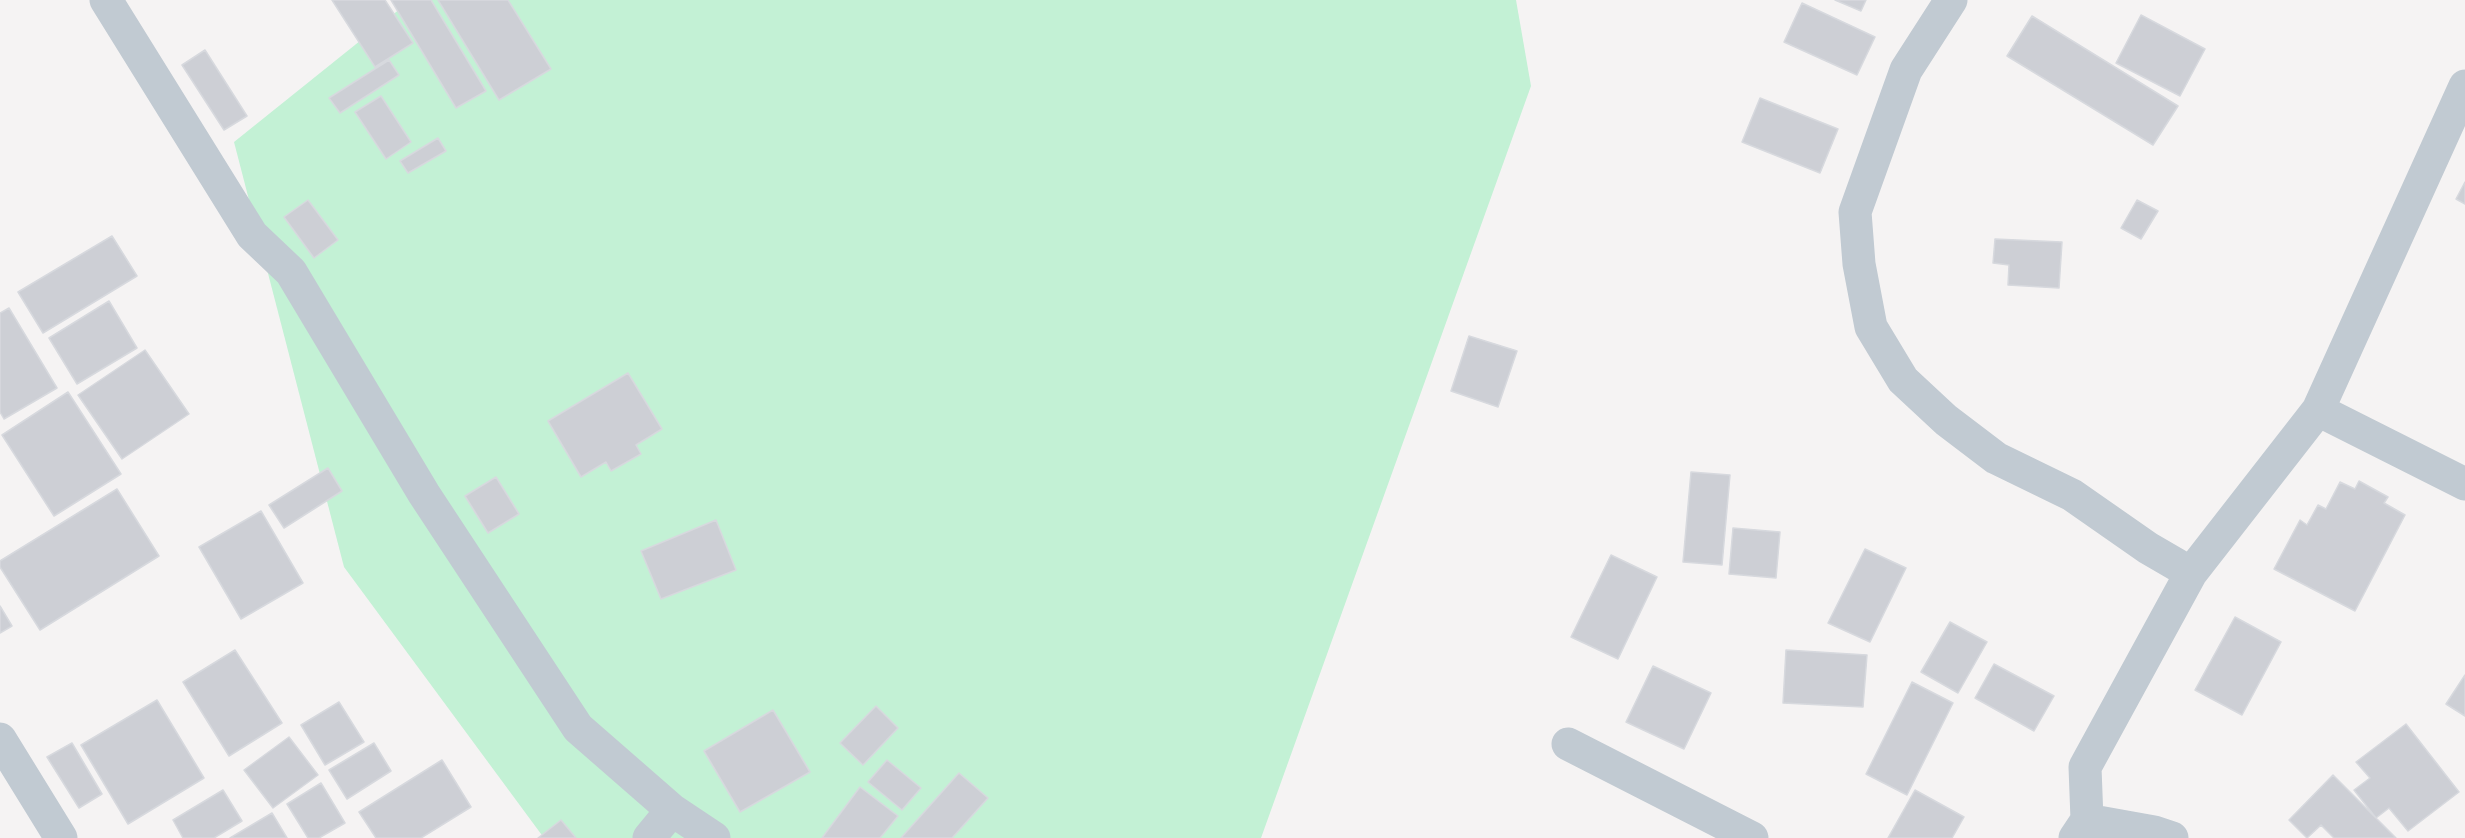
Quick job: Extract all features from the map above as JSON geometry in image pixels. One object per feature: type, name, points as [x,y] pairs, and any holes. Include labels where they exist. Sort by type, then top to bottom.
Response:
[{"type":"street","points":[[106,0],[252,235],[291,272],[424,494],[578,728],[672,810],[714,838]]},
{"type":"street","points":[[1951,0],[1906,70],[1855,212],[1859,264],[1871,327],[1903,380],[1946,420],[1996,458],[2072,495],[2148,548],[2191,573]]},
{"type":"street","points":[[2172,838],[2154,832],[2081,829],[2085,766],[2191,573],[2318,410],[2465,86]]},
{"type":"street","points":[[2318,410],[2465,484]]},
{"type":"street","points":[[0,739],[62,838]]},
{"type":"street","points":[[1568,744],[1752,838]]},
{"type":"street","points":[[649,838],[672,810]]},
{"type":"green space","points":[[411,0],[1516,0],[1531,86],[1261,838],[544,838],[344,567],[234,142]]},
{"type":"building","points":[[332,0],[385,0],[413,43],[375,67]]},
{"type":"building","points":[[391,0],[431,0],[486,91],[456,108]]},
{"type":"building","points":[[438,0],[508,0],[551,69],[499,100]]},
{"type":"building","points":[[1835,0],[1866,0],[1861,11]]},
{"type":"building","points":[[1802,3],[1875,37],[1857,75],[1784,42]]},
{"type":"building","points":[[2141,15],[2205,49],[2180,96],[2116,63]]},
{"type":"building","points":[[2032,16],[2178,106],[2153,145],[2007,56]]},
{"type":"building","points":[[205,50],[247,116],[224,130],[182,65]]},
{"type":"building","points":[[389,60],[399,75],[340,113],[329,98]]},
{"type":"building","points":[[381,96],[411,142],[386,159],[355,112]]},
{"type":"building","points":[[1760,98],[1838,129],[1820,173],[1742,142]]},
{"type":"building","points":[[438,138],[446,151],[408,173],[400,161]]},
{"type":"building","points":[[2465,182],[2465,204],[2456,199]]},
{"type":"building","points":[[308,200],[338,240],[314,258],[284,217]]},
{"type":"building","points":[[2137,200],[2158,211],[2141,239],[2121,228]]},
{"type":"building","points":[[112,236],[137,276],[43,333],[18,292]]},
{"type":"building","points":[[1995,239],[2062,242],[2059,288],[2008,285],[2009,265],[1993,263]]},
{"type":"building","points":[[109,301],[137,348],[77,384],[49,338]]},
{"type":"building","points":[[9,308],[57,388],[4,419],[0,412],[0,313]]},
{"type":"building","points":[[1469,336],[1517,351],[1498,407],[1451,391]]},
{"type":"building","points":[[145,350],[189,414],[122,459],[78,395]]},
{"type":"building","points":[[628,373],[662,429],[636,445],[641,454],[611,471],[606,462],[581,477],[548,421]]},
{"type":"building","points":[[68,392],[121,474],[54,516],[2,435]]},
{"type":"building","points":[[328,468],[342,491],[284,528],[269,505]]},
{"type":"building","points":[[1691,472],[1730,475],[1722,565],[1683,562]]},
{"type":"building","points":[[496,477],[519,514],[488,533],[465,496]]},
{"type":"building","points":[[2359,481],[2388,497],[2384,503],[2405,515],[2355,611],[2274,569],[2300,520],[2307,525],[2318,505],[2326,509],[2340,482],[2355,489]]},
{"type":"building","points":[[117,489],[159,556],[40,630],[0,567],[0,561]]},
{"type":"building","points":[[261,511],[303,583],[241,619],[199,547]]},
{"type":"building","points":[[716,520],[736,570],[661,599],[641,551]]},
{"type":"building","points":[[1733,528],[1780,532],[1776,578],[1729,574]]},
{"type":"building","points":[[1865,549],[1906,568],[1870,642],[1828,623]]},
{"type":"building","points":[[1611,555],[1657,577],[1618,659],[1571,637]]},
{"type":"building","points":[[0,606],[12,626],[0,633]]},
{"type":"building","points":[[2235,617],[2281,642],[2242,715],[2195,690]]},
{"type":"building","points":[[1950,622],[1987,642],[1958,693],[1921,672]]},
{"type":"building","points":[[235,650],[282,723],[229,756],[183,682]]},
{"type":"building","points":[[1786,650],[1867,655],[1863,707],[1783,703]]},
{"type":"building","points":[[1994,664],[2054,696],[2034,731],[1975,698]]},
{"type":"building","points":[[1653,666],[1711,693],[1684,749],[1626,722]]},
{"type":"building","points":[[2465,675],[2465,716],[2446,704]]},
{"type":"building","points":[[1912,682],[1953,703],[1907,795],[1866,774]]},
{"type":"building","points":[[157,700],[204,778],[128,824],[81,745]]},
{"type":"building","points":[[339,702],[364,742],[325,765],[301,725]]},
{"type":"building","points":[[876,706],[898,728],[863,765],[840,743]]},
{"type":"building","points":[[773,710],[810,772],[740,812],[704,751]]},
{"type":"building","points":[[2406,724],[2459,792],[2408,831],[2389,808],[2376,818],[2354,790],[2370,778],[2356,762]]},
{"type":"building","points":[[289,737],[318,775],[273,808],[244,770]]},
{"type":"building","points":[[72,743],[102,794],[79,808],[47,757]]},
{"type":"building","points":[[374,743],[391,771],[347,799],[329,770]]},
{"type":"building","points":[[442,760],[471,807],[421,838],[376,838],[359,812]]},
{"type":"building","points":[[887,760],[921,788],[902,810],[868,782]]},
{"type":"building","points":[[959,773],[988,798],[952,838],[901,838]]},
{"type":"building","points":[[2333,775],[2396,838],[2334,838],[2321,825],[2307,838],[2289,820]]},
{"type":"building","points":[[321,783],[345,823],[319,838],[308,838],[287,804]]},
{"type":"building","points":[[860,787],[898,816],[880,838],[822,838]]},
{"type":"building","points":[[223,790],[242,821],[214,838],[183,838],[173,820]]},
{"type":"building","points":[[1915,790],[1964,817],[1952,838],[1888,838]]},
{"type":"building","points":[[272,813],[287,838],[230,838]]},
{"type":"building","points":[[561,820],[576,838],[538,838]]}]
